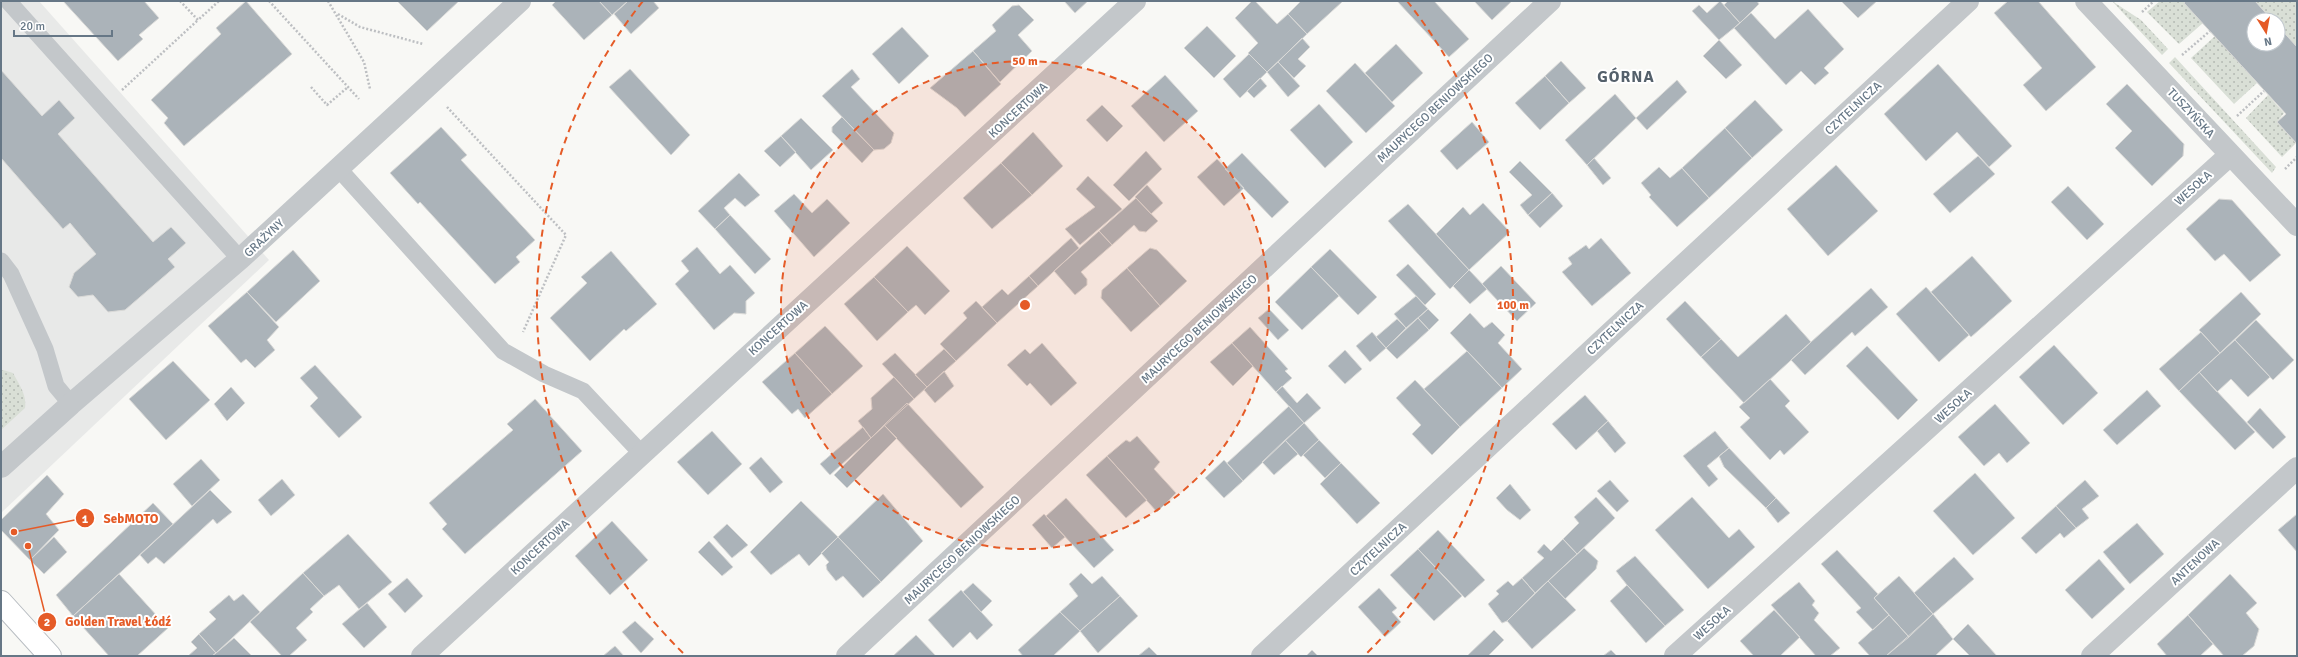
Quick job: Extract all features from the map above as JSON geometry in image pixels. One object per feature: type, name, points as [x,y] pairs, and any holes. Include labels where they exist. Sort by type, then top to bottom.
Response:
[{"type":"main road","points":[[1,602],[50,656]]},
{"type":"street","name":"GRAŻYNY","points":[[1,467],[71,404],[240,259],[520,1]]},
{"type":"street","name":"KONCERTOWA","points":[[422,656],[641,453],[1135,1]]},
{"type":"street","name":"MAURYCEGO BENIOWSKIEGO","points":[[847,656],[1550,1]]},
{"type":"street","name":"CZYTELNICZA","points":[[1262,656],[1968,1]]},
{"type":"street","name":"TUSZYŃSKA","points":[[2086,1],[2297,225]]},
{"type":"street","name":"WESOŁA","points":[[1675,656],[2230,155]]},
{"type":"street","name":"ANTENOWA","points":[[2092,656],[2297,468]]},
{"type":"lane","points":[[8,1],[240,259]]},
{"type":"lane","points":[[338,168],[503,351],[544,374],[583,391],[641,453]]},
{"type":"lane","points":[[1,261],[11,274],[45,349],[56,386],[71,404]]},
{"type":"path","points":[[180,1],[198,20]]},
{"type":"path","points":[[104,107],[219,1]]},
{"type":"path","points":[[269,1],[359,99]]},
{"type":"path","points":[[328,1],[338,14],[364,62],[370,89]]},
{"type":"path","points":[[2142,12],[2154,1]]},
{"type":"path","points":[[338,14],[360,27],[423,44]]},
{"type":"path","points":[[2182,56],[2210,31]]},
{"type":"path","points":[[311,87],[328,105],[348,87]]},
{"type":"path","points":[[2237,116],[2264,91]]},
{"type":"path","points":[[442,102],[566,235],[514,357]]},
{"type":"path","points":[[2285,169],[2297,157]]},
{"type":"shaded area","points":[[1,1],[39,1],[269,260],[1,513]]},
{"type":"shaded area","points":[[2112,1],[2141,20],[2168,49],[2162,55]]},
{"type":"shaded area","points":[[2160,1],[2186,1],[2184,3],[2203,23],[2179,44],[2147,12]]},
{"type":"shaded area","points":[[2255,1],[2297,1],[2297,47],[2286,35],[2286,12],[2265,12]]},
{"type":"shaded area","points":[[2215,36],[2257,83],[2234,104],[2191,58]]},
{"type":"shaded area","points":[[2175,57],[2276,167],[2272,173],[2169,63]]},
{"type":"shaded area","points":[[2268,95],[2284,113],[2277,122],[2296,143],[2282,157],[2246,118]]},
{"type":"shaded area","points":[[3,370],[13,373],[22,390],[25,399],[25,408],[1,430],[1,371]]},
{"type":"building","points":[[63,1],[144,1],[159,18],[139,35],[143,39],[118,61]]},
{"type":"building","points":[[246,1],[292,54],[184,146],[164,123],[168,118],[151,100],[221,34],[216,28]]},
{"type":"building","points":[[397,1],[459,1],[427,31]]},
{"type":"building","points":[[556,1],[599,1],[612,15],[584,40],[552,5]]},
{"type":"building","points":[[599,1],[628,1],[612,15]]},
{"type":"building","points":[[628,1],[653,1],[659,8],[631,34],[614,14]]},
{"type":"building","points":[[1064,1],[1088,1],[1075,13]]},
{"type":"building","points":[[1252,1],[1255,1],[1277,24],[1288,14],[1307,34],[1267,72],[1248,53],[1258,43],[1235,18]]},
{"type":"building","points":[[1301,1],[1342,2],[1307,34],[1288,14]]},
{"type":"building","points":[[1397,1],[1434,1],[1469,39],[1449,57]]},
{"type":"building","points":[[1474,1],[1512,1],[1492,20]]},
{"type":"building","points":[[1720,1],[1740,23],[1719,40],[1692,11],[1699,5],[1707,13]]},
{"type":"building","points":[[1728,1],[1757,1],[1759,4],[1740,23],[1724,5]]},
{"type":"building","points":[[1841,1],[1877,1],[1858,18]]},
{"type":"building","points":[[2008,1],[2038,1],[2096,67],[2046,111],[2023,85],[2042,68],[1994,13]]},
{"type":"building","points":[[2186,1],[2255,1],[2265,12],[2246,12],[2246,52],[2286,52],[2286,35],[2297,47],[2297,144],[2277,122],[2286,114],[2184,3]]},
{"type":"building","points":[[1019,5],[1034,20],[1018,35],[1032,51],[1000,82],[973,51],[996,31],[992,25],[1012,6]]},
{"type":"building","points":[[1808,9],[1844,49],[1824,68],[1829,73],[1815,85],[1801,71],[1786,85],[1734,28],[1751,13],[1775,39]]},
{"type":"building","points":[[1207,26],[1236,56],[1214,78],[1184,48]]},
{"type":"building","points":[[902,27],[929,56],[899,84],[872,54]]},
{"type":"building","points":[[1302,38],[1310,47],[1298,59],[1306,66],[1294,78],[1278,62]]},
{"type":"building","points":[[1719,40],[1742,65],[1726,79],[1703,56]]},
{"type":"building","points":[[1396,44],[1423,73],[1392,102],[1365,73]]},
{"type":"building","points":[[973,51],[1001,84],[965,117],[957,108],[930,88]]},
{"type":"building","points":[[1249,54],[1267,72],[1240,98],[1223,79]]},
{"type":"building","points":[[1561,61],[1586,88],[1569,103],[1545,76]]},
{"type":"building","points":[[1278,62],[1300,86],[1288,97],[1267,72]]},
{"type":"building","points":[[1355,63],[1395,106],[1366,133],[1326,91]]},
{"type":"building","points":[[1938,64],[2012,146],[1989,167],[1957,132],[1926,161],[1884,114]]},
{"type":"building","points":[[630,69],[690,135],[671,155],[609,87]]},
{"type":"building","points":[[852,69],[860,79],[851,87],[894,133],[891,143],[884,149],[874,150],[822,96]]},
{"type":"building","points":[[1,70],[42,116],[59,100],[75,118],[58,134],[153,242],[171,227],[186,243],[168,259],[175,267],[125,310],[108,312],[93,295],[78,297],[69,287],[74,273],[96,254],[70,223],[63,229],[1,158]]},
{"type":"building","points":[[1165,75],[1198,111],[1164,142],[1131,106]]},
{"type":"building","points":[[1545,76],[1569,103],[1540,130],[1515,103]]},
{"type":"building","points":[[1260,78],[1267,86],[1254,98],[1247,91]]},
{"type":"building","points":[[1677,80],[1687,92],[1647,130],[1636,118]]},
{"type":"building","points":[[2127,84],[2184,144],[2183,156],[2152,186],[2115,148],[2132,131],[2106,104]]},
{"type":"building","points":[[1615,94],[1636,118],[1587,165],[1565,140]]},
{"type":"building","points":[[1755,100],[1783,130],[1752,158],[1725,128]]},
{"type":"building","points":[[1319,104],[1353,142],[1325,168],[1290,130]]},
{"type":"building","points":[[1102,105],[1123,126],[1107,142],[1086,120]]},
{"type":"building","points":[[842,117],[874,150],[862,163],[832,132],[832,127]]},
{"type":"building","points":[[801,118],[833,150],[811,170],[781,136]]},
{"type":"building","points":[[1472,122],[1489,142],[1457,170],[1440,151]]},
{"type":"building","points":[[441,127],[467,155],[461,160],[535,240],[516,257],[520,262],[495,284],[420,202],[418,204],[390,173]]},
{"type":"building","points":[[1725,128],[1752,158],[1709,198],[1682,168]]},
{"type":"building","points":[[1033,132],[1063,166],[1032,195],[1001,163]]},
{"type":"building","points":[[781,136],[796,152],[780,167],[764,151]]},
{"type":"building","points":[[1146,151],[1162,169],[1129,201],[1113,185]]},
{"type":"building","points":[[1242,153],[1289,202],[1272,218],[1225,169]]},
{"type":"building","points":[[1978,156],[1995,174],[1950,213],[1933,194]]},
{"type":"building","points":[[1594,158],[1611,178],[1603,185],[1587,165]]},
{"type":"building","points":[[1217,159],[1244,188],[1224,206],[1197,177]]},
{"type":"building","points":[[1520,161],[1552,193],[1528,215],[1520,205],[1532,195],[1509,172]]},
{"type":"building","points":[[1001,163],[1032,195],[992,229],[963,198]]},
{"type":"building","points":[[1836,165],[1878,211],[1828,256],[1787,209]]},
{"type":"building","points":[[1659,167],[1670,178],[1682,168],[1709,198],[1677,227],[1649,197],[1651,195],[1641,183]]},
{"type":"building","points":[[739,173],[760,195],[745,207],[735,198],[724,208],[730,215],[715,229],[698,211]]},
{"type":"building","points":[[1088,176],[1122,209],[1080,245],[1065,229],[1095,207],[1076,189]]},
{"type":"building","points":[[1147,185],[1163,203],[1151,214],[1135,197]]},
{"type":"building","points":[[2068,186],[2104,224],[2087,240],[2051,202]]},
{"type":"building","points":[[1552,193],[1563,206],[1540,228],[1528,215]]},
{"type":"building","points":[[794,194],[812,213],[827,199],[850,223],[814,257],[774,211]]},
{"type":"building","points":[[1136,198],[1158,221],[1146,232],[1139,231],[1134,225],[1112,245],[1099,231]]},
{"type":"building","points":[[2219,199],[2232,200],[2281,255],[2250,282],[2224,254],[2215,261],[2186,229]]},
{"type":"building","points":[[1483,203],[1510,232],[1469,270],[1436,234],[1463,207],[1470,215]]},
{"type":"building","points":[[1408,204],[1469,270],[1450,289],[1388,221]]},
{"type":"building","points":[[730,215],[771,259],[755,274],[715,229]]},
{"type":"building","points":[[1099,231],[1112,245],[1081,272],[1087,279],[1087,285],[1075,295],[1054,271]]},
{"type":"building","points":[[1071,238],[1079,248],[1038,286],[1029,276]]},
{"type":"building","points":[[1601,238],[1631,273],[1592,306],[1562,272],[1572,264],[1568,258],[1586,245],[1589,249]]},
{"type":"building","points":[[907,246],[950,291],[925,315],[916,305],[908,312],[874,277]]},
{"type":"building","points":[[697,247],[720,274],[730,265],[755,293],[746,301],[746,314],[734,313],[714,330],[675,284],[689,271],[681,261]]},
{"type":"building","points":[[1150,248],[1157,250],[1187,281],[1160,306],[1127,268]]},
{"type":"building","points":[[1330,249],[1377,297],[1358,315],[1311,267]]},
{"type":"building","points":[[293,250],[320,281],[276,322],[247,292]]},
{"type":"building","points":[[611,251],[657,304],[626,331],[624,329],[590,361],[550,318],[587,283],[581,277]]},
{"type":"building","points":[[1972,256],[2012,301],[1971,337],[1931,292]]},
{"type":"building","points":[[1408,264],[1436,294],[1425,305],[1396,275]]},
{"type":"building","points":[[1501,266],[1536,303],[1517,321],[1482,284]]},
{"type":"building","points":[[1311,267],[1339,296],[1302,330],[1275,302]]},
{"type":"building","points":[[1127,268],[1160,306],[1131,332],[1101,298],[1102,290]]},
{"type":"building","points":[[1469,270],[1487,289],[1470,304],[1453,286]]},
{"type":"building","points":[[1029,276],[1038,286],[997,323],[982,307],[1002,289],[1008,295]]},
{"type":"building","points":[[874,277],[908,312],[877,341],[844,304]]},
{"type":"building","points":[[1926,287],[1969,335],[1939,362],[1896,314]]},
{"type":"building","points":[[1871,288],[1888,307],[1855,336],[1852,332],[1805,375],[1791,360]]},
{"type":"building","points":[[247,292],[279,327],[267,340],[275,350],[255,368],[246,359],[241,363],[208,326]]},
{"type":"building","points":[[2241,292],[2261,314],[2220,353],[2199,330]]},
{"type":"building","points":[[1416,296],[1428,309],[1406,328],[1394,314]]},
{"type":"building","points":[[976,301],[997,323],[956,361],[940,344],[967,318],[963,313]]},
{"type":"building","points":[[1685,301],[1721,339],[1701,357],[1666,319]]},
{"type":"building","points":[[1269,309],[1289,330],[1278,340],[1258,318]]},
{"type":"building","points":[[1428,309],[1439,320],[1429,330],[1418,318]]},
{"type":"building","points":[[1470,313],[1484,328],[1492,322],[1505,335],[1498,343],[1522,369],[1502,388],[1450,333]]},
{"type":"building","points":[[1786,314],[1811,342],[1744,403],[1701,357],[1721,339],[1738,357]]},
{"type":"building","points":[[1418,318],[1429,330],[1397,359],[1386,348]]},
{"type":"building","points":[[1397,319],[1406,328],[1386,348],[1376,337]]},
{"type":"building","points":[[2256,320],[2294,360],[2273,380],[2235,340]]},
{"type":"building","points":[[825,326],[863,366],[832,394],[795,353]]},
{"type":"building","points":[[1250,327],[1288,369],[1285,371],[1292,378],[1276,392],[1232,343]]},
{"type":"building","points":[[1372,332],[1386,348],[1370,362],[1356,346]]},
{"type":"building","points":[[2201,332],[2220,353],[2179,391],[2159,369]]},
{"type":"building","points":[[2235,340],[2270,377],[2248,397],[2231,379],[2217,392],[2199,372]]},
{"type":"building","points":[[1042,343],[1077,383],[1051,406],[1030,383],[1027,386],[1007,365],[1025,349],[1030,354]]},
{"type":"building","points":[[1232,343],[1253,366],[1233,386],[1210,362]]},
{"type":"building","points":[[2054,345],[2098,393],[2063,425],[2019,377]]},
{"type":"building","points":[[1867,346],[1918,400],[1898,420],[1846,366]]},
{"type":"building","points":[[944,349],[956,361],[927,387],[915,375]]},
{"type":"building","points":[[1345,350],[1362,369],[1345,384],[1328,366]]},
{"type":"building","points":[[1467,351],[1502,388],[1460,427],[1424,389]]},
{"type":"building","points":[[795,353],[832,394],[805,418],[798,409],[792,414],[762,382]]},
{"type":"building","points":[[895,353],[927,387],[914,399],[882,364]]},
{"type":"building","points":[[173,361],[210,400],[166,440],[129,399]]},
{"type":"building","points":[[315,365],[362,417],[339,438],[310,406],[318,398],[300,378]]},
{"type":"building","points":[[944,371],[954,386],[935,403],[924,390]]},
{"type":"building","points":[[2199,372],[2255,432],[2235,450],[2179,391]]},
{"type":"building","points":[[894,377],[914,399],[871,438],[858,421],[872,409],[871,398]]},
{"type":"building","points":[[1770,379],[1790,401],[1785,406],[1809,432],[1784,455],[1780,450],[1770,460],[1740,427],[1750,418],[1739,407]]},
{"type":"building","points":[[1415,380],[1460,427],[1432,455],[1412,434],[1421,425],[1396,398]]},
{"type":"building","points":[[1282,386],[1297,403],[1307,393],[1321,408],[1304,423],[1276,392]]},
{"type":"building","points":[[231,387],[245,403],[227,421],[214,404]]},
{"type":"building","points":[[2147,390],[2161,406],[2117,445],[2103,430]]},
{"type":"building","points":[[1585,395],[1608,421],[1576,450],[1552,424]]},
{"type":"building","points":[[535,399],[582,451],[465,554],[442,529],[447,524],[429,503],[513,430],[507,424]]},
{"type":"building","points":[[907,403],[984,487],[961,508],[884,425]]},
{"type":"building","points":[[1995,404],[2030,443],[2007,463],[1999,453],[1984,466],[1958,437]]},
{"type":"building","points":[[1289,406],[1304,423],[1243,481],[1227,463]]},
{"type":"building","points":[[2260,408],[2286,437],[2273,449],[2247,422]]},
{"type":"building","points":[[1608,421],[1626,443],[1615,453],[1597,431]]},
{"type":"building","points":[[1304,423],[1319,440],[1301,457],[1285,440]]},
{"type":"building","points":[[884,425],[897,438],[847,488],[834,475]]},
{"type":"building","points":[[863,427],[871,438],[830,475],[820,464]]},
{"type":"building","points":[[712,431],[742,464],[708,495],[677,462]]},
{"type":"building","points":[[1715,431],[1729,448],[1707,466],[1718,479],[1709,487],[1683,456]]},
{"type":"building","points":[[1137,436],[1160,462],[1154,469],[1176,493],[1157,512],[1107,456],[1126,440],[1130,442]]},
{"type":"building","points":[[1285,440],[1298,454],[1274,475],[1262,462]]},
{"type":"building","points":[[1319,440],[1341,463],[1325,478],[1303,455]]},
{"type":"building","points":[[1729,448],[1776,498],[1766,508],[1724,467],[1719,456]]},
{"type":"building","points":[[1107,456],[1147,500],[1126,518],[1086,475]]},
{"type":"building","points":[[761,457],[783,482],[770,493],[749,468]]},
{"type":"building","points":[[201,459],[220,480],[192,506],[173,484]]},
{"type":"building","points":[[1224,460],[1243,481],[1224,498],[1205,478]]},
{"type":"building","points":[[1341,463],[1380,503],[1357,524],[1320,484]]},
{"type":"building","points":[[1975,473],[2015,518],[1973,555],[1933,511]]},
{"type":"building","points":[[47,475],[64,494],[46,514],[59,530],[30,560],[1,530],[1,520]]},
{"type":"building","points":[[282,479],[295,495],[271,516],[258,500]]},
{"type":"building","points":[[1610,480],[1629,501],[1617,512],[1597,491]]},
{"type":"building","points":[[2085,480],[2099,496],[2082,509],[2089,518],[2076,528],[2056,506]]},
{"type":"building","points":[[1510,484],[1531,510],[1520,520],[1507,510],[1496,498]]},
{"type":"building","points":[[210,490],[232,512],[217,524],[213,519],[164,564],[156,557],[148,564],[140,555]]},
{"type":"building","points":[[883,494],[923,541],[881,582],[838,537]]},
{"type":"building","points":[[1596,497],[1615,518],[1577,554],[1563,539],[1579,523],[1574,517]]},
{"type":"building","points":[[1692,497],[1729,538],[1739,529],[1755,547],[1708,589],[1655,530]]},
{"type":"building","points":[[1066,498],[1114,550],[1094,568],[1046,516]]},
{"type":"building","points":[[1776,498],[1790,513],[1778,523],[1766,508]]},
{"type":"building","points":[[801,501],[838,537],[809,566],[799,554],[771,575],[750,552]]},
{"type":"building","points":[[153,503],[173,524],[73,616],[56,595]]},
{"type":"building","points":[[2056,506],[2076,528],[2064,538],[2060,533],[2036,554],[2021,538]]},
{"type":"building","points":[[1044,514],[1065,537],[1052,548],[1032,525]]},
{"type":"building","points":[[2297,514],[2297,552],[2278,530]]},
{"type":"building","points":[[612,521],[648,560],[610,595],[575,556]]},
{"type":"building","points":[[2137,523],[2164,554],[2130,584],[2103,552]]},
{"type":"building","points":[[727,524],[748,545],[732,558],[713,537]]},
{"type":"building","points":[[1438,530],[1485,580],[1465,598],[1418,549]]},
{"type":"building","points":[[348,534],[392,582],[359,609],[339,585],[324,596],[303,573]]},
{"type":"building","points":[[54,537],[67,552],[44,574],[30,560]]},
{"type":"building","points":[[838,537],[881,582],[863,598],[843,576],[836,581],[827,570],[826,565],[829,562],[821,553]]},
{"type":"building","points":[[1563,539],[1577,554],[1535,593],[1522,578],[1544,558],[1537,552],[1544,544],[1551,551]]},
{"type":"building","points":[[709,541],[733,567],[722,576],[698,552]]},
{"type":"building","points":[[1584,548],[1598,561],[1596,569],[1565,599],[1548,581]]},
{"type":"building","points":[[1418,549],[1462,596],[1434,621],[1390,575]]},
{"type":"building","points":[[1837,550],[1878,594],[1874,598],[1889,615],[1873,630],[1856,612],[1861,608],[1821,564]]},
{"type":"building","points":[[1635,556],[1684,610],[1665,626],[1616,571]]},
{"type":"building","points":[[1954,557],[1974,579],[1933,614],[1914,593]]},
{"type":"building","points":[[2099,559],[2125,589],[2092,619],[2065,590]]},
{"type":"building","points":[[303,573],[324,596],[310,609],[313,612],[296,628],[307,640],[289,656],[282,656],[250,622]]},
{"type":"building","points":[[1081,573],[1092,584],[1102,576],[1120,596],[1080,631],[1060,612],[1078,596],[1069,584]]},
{"type":"building","points":[[119,574],[168,628],[137,656],[109,656],[73,616]]},
{"type":"building","points":[[2230,574],[2257,603],[2246,613],[2259,629],[2254,646],[2242,656],[2224,656],[2188,615]]},
{"type":"building","points":[[1899,576],[1933,614],[1909,637],[1874,598]]},
{"type":"building","points":[[407,578],[423,596],[405,613],[388,594]]},
{"type":"building","points":[[1522,578],[1535,593],[1507,621],[1502,623],[1488,604],[1499,594],[1496,591],[1508,581],[1513,586]]},
{"type":"building","points":[[1548,581],[1576,610],[1532,649],[1507,621]]},
{"type":"building","points":[[1799,582],[1815,601],[1812,605],[1819,613],[1814,620],[1840,648],[1830,656],[1816,656],[1771,605]]},
{"type":"building","points":[[973,583],[992,601],[981,612],[963,592]]},
{"type":"building","points":[[1627,585],[1665,626],[1646,643],[1610,601]]},
{"type":"building","points":[[1379,588],[1397,608],[1392,612],[1401,622],[1385,637],[1358,607]]},
{"type":"building","points":[[961,590],[993,625],[977,640],[970,632],[953,648],[928,620]]},
{"type":"building","points":[[243,594],[260,612],[216,653],[199,634],[216,619],[209,612],[229,595],[234,601]]},
{"type":"building","points":[[1120,596],[1138,616],[1098,653],[1080,631]]},
{"type":"building","points":[[367,603],[387,627],[364,648],[342,624]]},
{"type":"building","points":[[1774,610],[1800,637],[1780,656],[1754,656],[1740,641]]},
{"type":"building","points":[[1060,612],[1080,631],[1053,656],[1023,656],[1018,650]]},
{"type":"building","points":[[1933,614],[1953,639],[1935,656],[1886,656]]},
{"type":"building","points":[[1889,615],[1909,637],[1886,656],[1870,656],[1858,643]]},
{"type":"building","points":[[2188,615],[2213,644],[2200,656],[2167,656],[2157,644]]},
{"type":"building","points":[[635,621],[654,639],[641,653],[622,632]]},
{"type":"building","points":[[1968,624],[1997,656],[1970,656],[1953,639]]},
{"type":"building","points":[[1494,630],[1504,640],[1488,656],[1467,656]]},
{"type":"building","points":[[199,634],[216,653],[212,656],[188,656],[197,648],[191,642]]},
{"type":"building","points":[[916,635],[936,656],[893,656]]},
{"type":"building","points":[[234,638],[252,656],[212,656],[216,653]]},
{"type":"building","points":[[615,646],[624,656],[603,656]]},
{"type":"building","points":[[1149,647],[1158,656],[1138,656]]},
{"type":"building","points":[[1312,650],[1318,656],[1306,656]]},
{"type":"building","points":[[1611,650],[1617,656],[1603,656]]},
{"type":"place","name":"SebMOTO","points":[[14,532]]},
{"type":"place","name":"Golden Travel Łódź","points":[[28,546]]},
{"type":"district","name":"GÓRNA","points":[[1626,76]]}]
